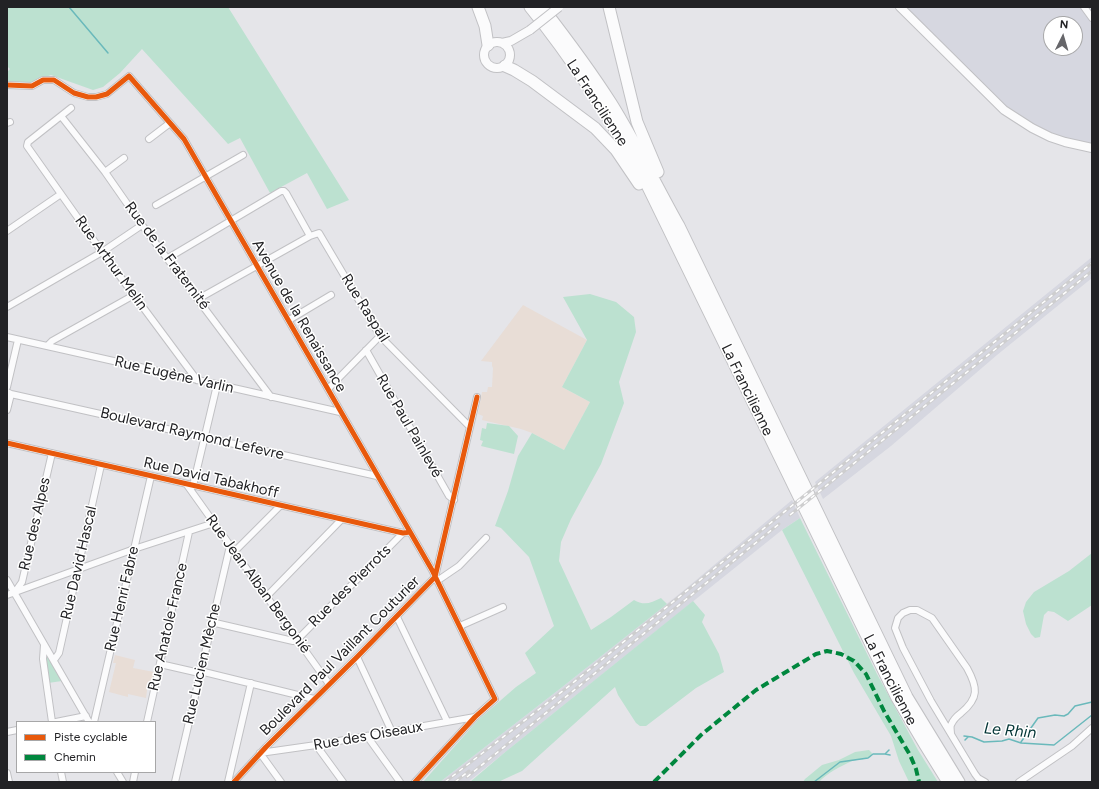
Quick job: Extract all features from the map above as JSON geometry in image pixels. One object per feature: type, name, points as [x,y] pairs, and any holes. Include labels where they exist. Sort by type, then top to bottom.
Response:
[{"type":"highway","points":[[478,7],[485,26],[488,45]]},
{"type":"highway","name":"La Francilienne","points":[[530,7],[570,60],[605,112],[646,183],[897,698],[948,782]]},
{"type":"highway","name":"La Francilienne","points":[[542,7],[576,51],[611,102],[642,156],[679,226],[907,697],[959,782]]},
{"type":"highway","points":[[609,7],[637,122],[680,222],[679,226]]},
{"type":"highway","points":[[505,66],[514,70],[570,109],[595,128],[616,150],[643,191],[674,248],[682,259]]},
{"type":"street","points":[[530,30],[512,41],[502,43],[496,42],[488,45],[484,53],[486,62],[492,68],[497,69],[505,66],[510,60],[510,50],[515,42],[559,7]]},
{"type":"street","points":[[900,7],[1004,110],[1032,128],[1050,137],[1091,148]]},
{"type":"street","points":[[1084,7],[1092,18]]},
{"type":"street","points":[[502,43],[510,50]]},
{"type":"street","name":"Avenue de la Renaissance","points":[[7,85],[32,86],[43,80],[54,80],[74,93],[88,97],[96,97],[107,94],[129,76],[184,138],[377,476],[406,533],[436,579],[460,626],[495,700],[475,717]]},
{"type":"street","points":[[61,116],[71,108]]},
{"type":"street","name":"Rue Arthur Melin","points":[[61,116],[28,142],[27,145],[102,252],[197,380]]},
{"type":"street","name":"Rue de la Fraternité","points":[[61,116],[105,172],[142,225],[271,397]]},
{"type":"street","points":[[149,139],[170,123]]},
{"type":"street","points":[[156,205],[243,156]]},
{"type":"street","points":[[105,172],[124,158]]},
{"type":"street","points":[[168,258],[272,196],[284,191],[310,236],[258,267],[252,268],[198,299]]},
{"type":"street","points":[[7,231],[61,194]]},
{"type":"street","points":[[7,307],[102,252],[142,225]]},
{"type":"street","name":"Rue Raspail","points":[[310,236],[319,233],[380,336],[470,427]]},
{"type":"street","points":[[47,346],[52,341],[134,295]]},
{"type":"street","points":[[289,320],[331,295]]},
{"type":"street","points":[[328,389],[380,336]]},
{"type":"street","name":"Rue Eugène Varlin","points":[[7,337],[340,412]]},
{"type":"street","points":[[7,388],[18,340]]},
{"type":"street","name":"Rue Paul Painlevé","points":[[366,350],[449,496],[454,500]]},
{"type":"street","points":[[190,486],[216,385]]},
{"type":"street","points":[[7,410],[9,393]]},
{"type":"street","name":"Boulevard Raymond Lefevre","points":[[9,393],[377,476]]},
{"type":"street","name":"Boulevard Paul Vaillant Couturier","points":[[234,782],[260,753],[436,579],[477,398]]},
{"type":"street","name":"Rue David Tabakhoff","points":[[7,443],[190,486],[406,533]]},
{"type":"street","name":"Rue des Alpes","points":[[14,592],[22,582],[52,454]]},
{"type":"street","name":"Rue David Hascal","points":[[54,660],[58,653],[102,465]]},
{"type":"street","name":"Rue Henri Fabre","points":[[94,721],[151,476]]},
{"type":"street","name":"Rue Jean Alban Bergonié","points":[[190,486],[232,549],[329,684]]},
{"type":"street","points":[[232,549],[280,506]]},
{"type":"street","points":[[267,596],[341,520]]},
{"type":"street","points":[[7,595],[134,549],[214,523]]},
{"type":"street","name":"Rue Anatole France","points":[[147,721],[189,532]]},
{"type":"street","name":"Rue des Pierrots","points":[[298,639],[406,533]]},
{"type":"street","points":[[436,579],[459,566],[486,538]]},
{"type":"street","name":"Rue Lucien Mèche","points":[[175,782],[212,622],[232,549]]},
{"type":"street","points":[[7,580],[88,719],[67,721]]},
{"type":"street","points":[[460,626],[503,607]]},
{"type":"street","points":[[951,734],[951,725],[955,718],[970,705],[974,697],[975,689],[972,677],[932,618],[917,610],[910,610],[903,613],[898,618],[896,628],[903,648],[951,734],[975,774],[978,778],[985,782]]},
{"type":"street","points":[[397,617],[447,721]]},
{"type":"street","points":[[212,622],[293,641],[298,639]]},
{"type":"street","points":[[44,645],[43,659],[52,721]]},
{"type":"street","points":[[357,657],[392,732]]},
{"type":"street","points":[[160,664],[251,683],[314,699]]},
{"type":"street","points":[[228,782],[251,683]]},
{"type":"street","points":[[416,782],[475,717]]},
{"type":"street","name":"Rue des Oiseaux","points":[[260,753],[316,745],[475,717]]},
{"type":"street","points":[[1019,782],[1072,746],[1092,728]]},
{"type":"street","points":[[367,736],[400,782]]},
{"type":"street","points":[[316,745],[343,782]]},
{"type":"street","points":[[260,753],[281,782]]},
{"type":"street","points":[[7,773],[9,782]]},
{"type":"street","points":[[118,773],[123,782]]},
{"type":"shaded area","points":[[905,7],[1092,7],[1092,143],[1069,143],[1043,133],[1006,109]]},
{"type":"shaded area","points":[[1092,257],[1092,278],[997,355],[891,446],[823,499],[815,482]]},
{"type":"shaded area","points":[[523,305],[587,340],[562,387],[590,402],[564,450],[532,433],[482,420],[483,416],[478,414],[482,392],[487,392],[488,387],[492,387],[492,362],[481,361]]},
{"type":"shaded area","points":[[792,500],[800,518],[782,530],[468,782],[440,782],[683,591]]},
{"type":"shaded area","points":[[115,655],[135,660],[133,668],[154,672],[152,682],[148,683],[146,698],[128,694],[128,697],[109,692],[116,663],[113,663]]},
{"type":"green space","points":[[7,7],[228,7],[349,200],[327,209],[307,173],[270,193],[240,138],[228,144],[142,49],[120,73],[103,87],[93,90],[51,75],[29,83],[7,81],[7,72],[10,69],[7,66]]},
{"type":"green space","points":[[590,294],[616,302],[634,317],[636,332],[619,382],[624,403],[601,464],[571,519],[561,542],[559,561],[591,630],[634,600],[641,603],[648,603],[661,598],[667,604],[440,782],[423,782],[478,720],[516,687],[536,673],[525,653],[554,626],[529,557],[501,528],[495,526],[508,491],[518,456],[532,433],[564,450],[590,402],[562,387],[587,340],[563,297]]},
{"type":"green space","points":[[487,423],[509,426],[518,436],[514,454],[481,446],[483,441],[480,440],[482,428],[486,429]]},
{"type":"green space","points":[[800,518],[877,674],[918,750],[938,782],[909,782],[899,761],[891,736],[854,673],[782,530]]},
{"type":"green space","points":[[1092,553],[1092,605],[1068,621],[1054,612],[1048,611],[1044,615],[1040,637],[1035,638],[1031,634],[1026,624],[1023,611],[1026,602],[1034,592],[1069,571]]},
{"type":"green space","points":[[693,601],[705,615],[702,622],[719,654],[724,672],[696,688],[646,726],[640,726],[636,723],[618,695],[615,687],[522,771],[498,782],[470,782],[504,753]]},
{"type":"green space","points":[[48,657],[62,681],[48,683],[45,659]]},
{"type":"green space","points":[[869,750],[872,753],[871,757],[854,760],[839,767],[819,782],[803,782],[822,765],[839,760],[855,752]]},
{"type":"waterway","points":[[69,7],[108,53]]},
{"type":"waterway","points":[[1021,742],[1038,718],[1055,715],[1064,716],[1068,714],[1075,706],[1092,702]]},
{"type":"waterway","name":"Le Rhin","points":[[964,736],[972,737],[984,742],[1009,739],[1021,743],[1054,745],[1092,715]]},
{"type":"waterway","name":"Le Rhin","points":[[965,740],[968,737]]},
{"type":"waterway","name":"Le Rhin","points":[[885,754],[889,750]]},
{"type":"waterway","name":"Le Rhin","points":[[814,782],[840,762],[868,758],[873,754],[890,755]]},
{"type":"railway","points":[[445,782],[564,690],[1092,263]]},
{"type":"railway","points":[[790,515],[1092,271]]},
{"type":"railway","points":[[467,777],[779,524]]},
{"type":"railway","points":[[455,782],[469,771]]},
{"type":"marked path","points":[[654,782],[701,735],[756,690],[816,654],[827,651],[841,654],[854,661],[866,674],[884,711],[910,755],[916,769],[919,782]]},
{"type":"cycle path","points":[[7,85],[32,86],[43,80],[54,80],[74,93],[88,97],[96,97],[107,94],[129,76],[184,139],[432,570],[495,699],[475,717],[415,782]]},
{"type":"cycle path","points":[[234,782],[266,747],[435,577],[477,397]]},
{"type":"cycle path","points":[[7,443],[403,533],[410,532]]}]
